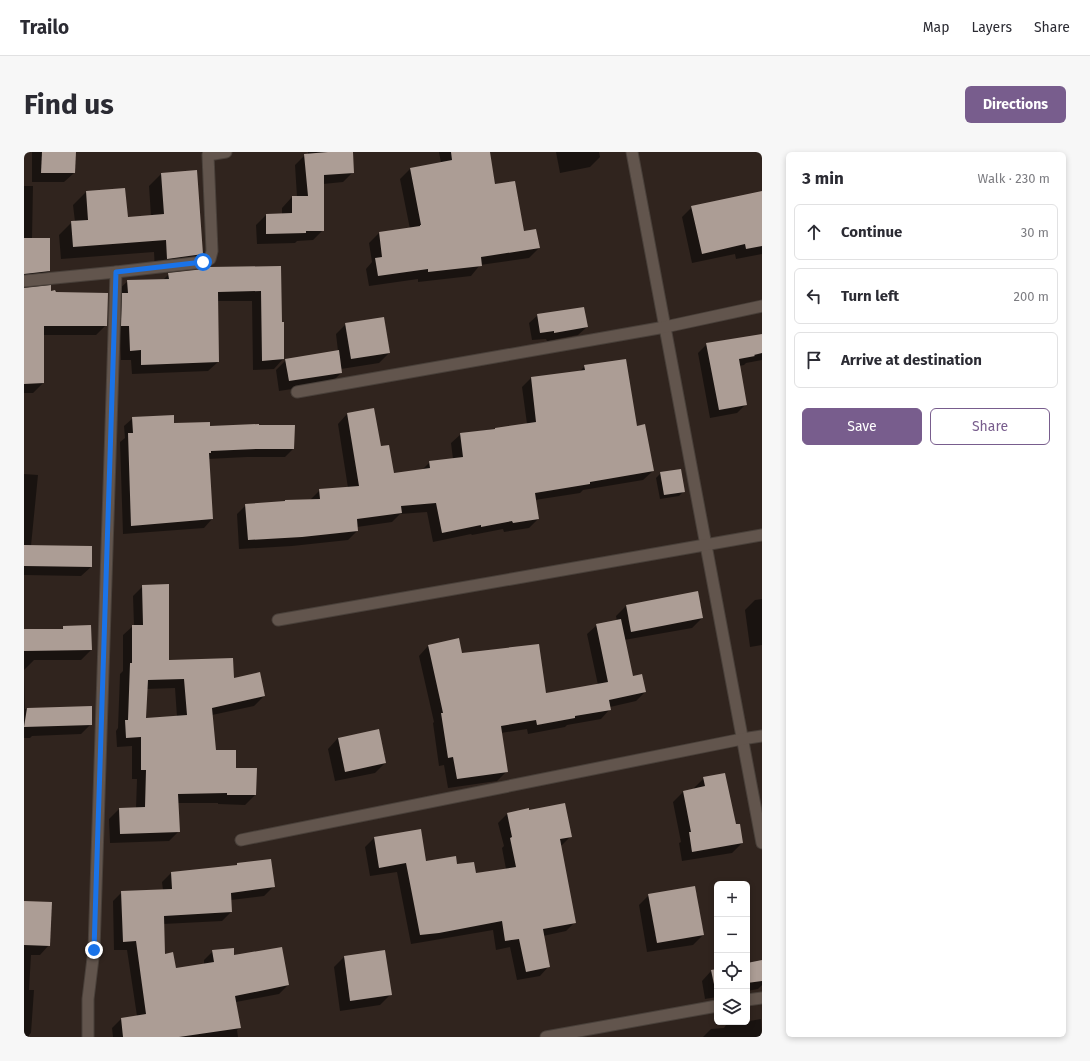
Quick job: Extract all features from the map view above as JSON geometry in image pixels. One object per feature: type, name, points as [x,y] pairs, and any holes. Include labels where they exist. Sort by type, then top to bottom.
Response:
[{"type":"street","points":[[24,281],[203,262],[210,259],[212,251],[208,154],[226,152]]},
{"type":"street","points":[[632,152],[762,843]]},
{"type":"street","points":[[88,1037],[88,999],[94,942],[116,272]]},
{"type":"street","points":[[297,392],[665,327],[762,306]]},
{"type":"street","points":[[278,620],[762,535]]},
{"type":"street","points":[[241,840],[762,736]]},
{"type":"street","points":[[750,1000],[762,998]]},
{"type":"street","points":[[546,1037],[714,1007]]},
{"type":"building","points":[[42,152],[76,152],[75,173],[41,173]]},
{"type":"building","points":[[353,152],[354,173],[324,175],[324,231],[266,234],[266,214],[292,213],[292,196],[308,196],[304,154]]},
{"type":"building","points":[[451,152],[490,152],[495,184],[515,181],[524,231],[536,229],[540,248],[481,257],[482,266],[428,272],[428,269],[378,276],[375,258],[382,257],[379,232],[421,225],[410,168],[452,160]]},
{"type":"building","points":[[197,170],[203,254],[167,259],[166,240],[73,247],[71,221],[88,220],[86,191],[125,188],[128,217],[164,214],[161,173]]},
{"type":"building","points":[[762,191],[762,246],[746,249],[745,244],[702,254],[691,206]]},
{"type":"building","points":[[24,238],[50,238],[50,271],[24,274]]},
{"type":"building","points":[[281,266],[284,359],[262,361],[261,291],[218,292],[219,362],[141,365],[141,350],[130,351],[129,326],[121,326],[122,293],[128,293],[127,280],[169,279],[168,273],[204,269],[209,267]]},
{"type":"building","points":[[51,285],[51,291],[55,290],[56,292],[108,293],[107,326],[44,326],[44,383],[24,384],[24,288]]},
{"type":"building","points":[[584,307],[588,327],[554,333],[554,331],[540,333],[537,314]]},
{"type":"building","points":[[384,317],[390,353],[351,359],[345,323]]},
{"type":"building","points":[[762,334],[762,353],[739,359],[747,405],[719,410],[706,343]]},
{"type":"building","points":[[339,350],[342,373],[289,381],[285,359]]},
{"type":"building","points":[[626,359],[637,426],[645,424],[654,471],[535,493],[539,519],[513,523],[512,521],[481,527],[481,525],[442,533],[436,503],[401,506],[402,513],[357,519],[358,531],[302,537],[248,540],[245,504],[285,500],[320,499],[319,489],[359,486],[347,413],[374,408],[381,446],[389,445],[394,473],[430,468],[429,461],[463,457],[460,433],[536,422],[531,377],[585,370],[584,365]]},
{"type":"building","points":[[174,415],[174,423],[210,422],[210,426],[259,424],[295,425],[294,449],[211,451],[211,453],[209,453],[213,519],[131,526],[128,433],[133,433],[132,417]]},
{"type":"building","points":[[681,469],[685,492],[664,495],[660,472]]},
{"type":"building","points":[[24,545],[92,546],[92,567],[24,566]]},
{"type":"building","points":[[169,584],[169,660],[233,658],[234,678],[260,672],[265,696],[212,708],[216,750],[236,750],[236,768],[257,768],[256,795],[227,795],[227,793],[178,794],[180,832],[120,834],[119,808],[145,807],[146,770],[141,770],[141,737],[126,738],[125,720],[128,720],[130,663],[132,663],[132,625],[143,625],[142,585]],"holes":[[[184,679],[187,715],[146,718],[148,680]]]},
{"type":"building","points":[[698,591],[703,618],[631,632],[626,605]]},
{"type":"building","points":[[621,619],[633,676],[642,674],[646,692],[609,700],[611,710],[575,716],[575,718],[537,725],[536,720],[501,726],[508,772],[457,779],[453,757],[448,758],[441,713],[443,713],[428,645],[459,638],[462,653],[539,644],[546,693],[608,682],[596,624]]},
{"type":"building","points":[[91,625],[92,650],[24,651],[24,629],[63,629],[63,626]]},
{"type":"building","points":[[92,706],[92,725],[24,727],[27,708]]},
{"type":"building","points":[[379,729],[386,763],[345,772],[338,738]]},
{"type":"building","points":[[725,773],[736,824],[740,824],[743,843],[692,852],[689,832],[691,832],[683,791],[705,786],[703,777]]},
{"type":"building","points":[[565,803],[572,837],[560,839],[576,923],[543,929],[550,967],[526,972],[519,939],[505,941],[502,921],[439,933],[420,935],[406,863],[379,868],[374,837],[421,829],[426,861],[456,856],[457,864],[474,862],[476,873],[516,867],[507,813]]},
{"type":"building","points":[[271,859],[275,887],[231,893],[232,912],[164,916],[165,954],[173,952],[176,968],[214,962],[212,950],[234,948],[234,955],[282,947],[289,985],[235,996],[241,1028],[179,1037],[123,1037],[121,1018],[146,1014],[136,941],[123,942],[121,891],[172,889],[171,872],[237,865],[237,863]]},
{"type":"building","points":[[695,886],[704,935],[657,943],[648,894]]},
{"type":"building","points":[[24,901],[52,902],[50,946],[24,945]]},
{"type":"building","points":[[385,950],[392,995],[350,1001],[344,956]]},
{"type":"building","points":[[762,960],[762,981],[750,983],[750,962]]},
{"type":"building","points":[[711,970],[714,970],[714,984]]},
{"type":"route","points":[[94,950],[116,272],[203,262]]}]
